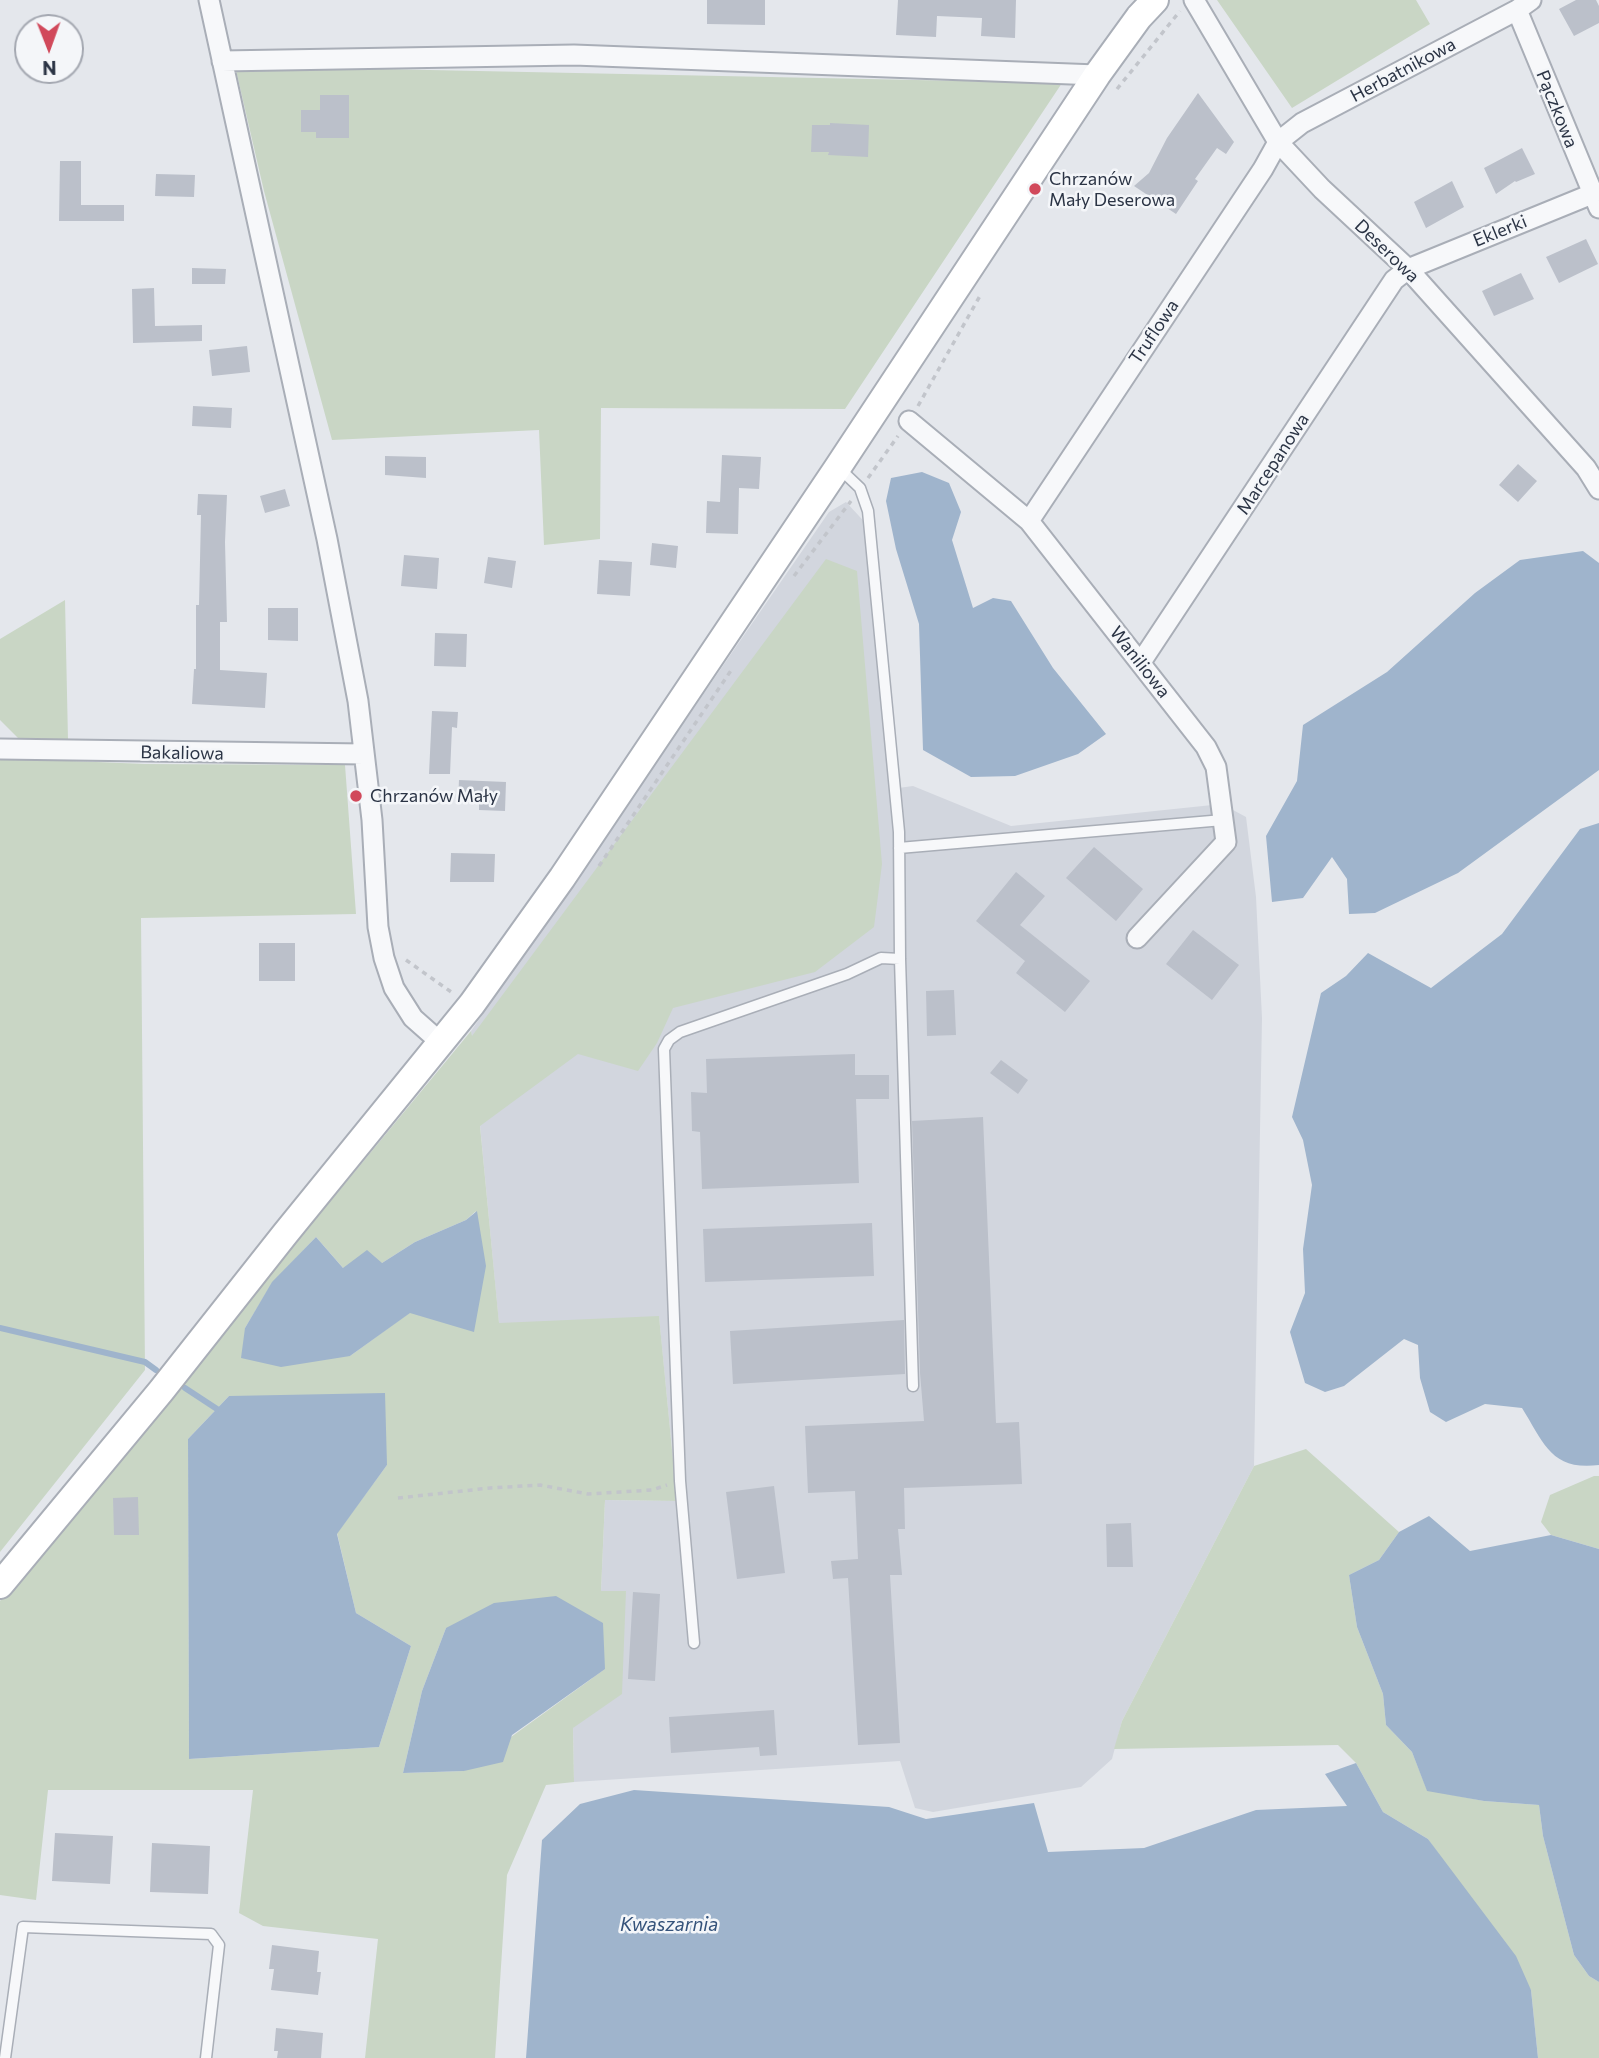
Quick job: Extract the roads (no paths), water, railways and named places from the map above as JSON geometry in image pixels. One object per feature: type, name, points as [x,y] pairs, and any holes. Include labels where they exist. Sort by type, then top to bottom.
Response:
[{"type":"street","points":[[209,0],[327,539],[358,701],[372,820],[378,927],[384,958],[394,988],[413,1018],[439,1041]]},
{"type":"street","points":[[0,1585],[161,1391],[439,1041],[472,1004],[562,878],[1097,75],[1139,17],[1155,0]]},
{"type":"street","name":"Deserowa","points":[[1194,0],[1278,142],[1322,189],[1408,269],[1586,468],[1599,489]]},
{"type":"street","name":"Herbatnikowa","points":[[1278,142],[1302,123],[1524,5]]},
{"type":"street","name":"Pączkowa","points":[[1524,5],[1596,201]]},
{"type":"street","points":[[222,61],[574,55],[1097,75]]},
{"type":"street","name":"Truflowa","points":[[1029,521],[1263,169],[1278,142]]},
{"type":"street","name":"Eklerki","points":[[1408,269],[1596,201]]},
{"type":"street","name":"Marcepanowa","points":[[1141,662],[1394,280],[1408,269]]},
{"type":"street","name":"Waniliowa","points":[[909,421],[1029,521],[1206,747],[1216,767],[1226,842],[1138,938]]},
{"type":"street","name":"Bakaliowa","points":[[1,748],[349,756],[364,754]]},
{"type":"lane","points":[[838,467],[860,488],[868,510],[900,849],[900,959],[913,1387]]},
{"type":"lane","points":[[900,849],[1223,820]]},
{"type":"lane","points":[[694,1643],[680,1481],[664,1049],[669,1040],[680,1032],[846,974],[881,958],[900,959]]},
{"type":"lane","points":[[5,2058],[23,1927],[211,1934],[219,1945],[206,2058]]},
{"type":"water","points":[[922,472],[949,483],[961,512],[952,540],[973,608],[993,598],[1011,601],[1053,668],[1106,734],[1078,754],[1015,776],[971,777],[923,750],[919,624],[896,549],[886,501],[891,478]]},
{"type":"water","points":[[1583,551],[1599,563],[1599,770],[1458,873],[1375,913],[1349,914],[1347,879],[1332,857],[1303,898],[1272,902],[1266,836],[1297,781],[1303,725],[1387,672],[1475,593],[1520,560]]},
{"type":"water","points":[[1599,823],[1599,1465],[1583,1466],[1570,1464],[1551,1452],[1522,1408],[1485,1404],[1446,1422],[1430,1412],[1420,1378],[1418,1345],[1404,1339],[1344,1386],[1325,1392],[1305,1383],[1290,1332],[1305,1293],[1303,1249],[1312,1185],[1303,1140],[1292,1117],[1321,993],[1346,976],[1368,953],[1431,988],[1502,934],[1580,829]]},
{"type":"water","points":[[477,1211],[486,1266],[474,1332],[410,1313],[350,1356],[281,1367],[241,1358],[245,1328],[272,1282],[316,1237],[343,1268],[367,1250],[382,1263],[415,1242],[466,1220]]},
{"type":"water","points":[[385,1393],[387,1465],[337,1534],[356,1613],[411,1646],[379,1747],[189,1759],[188,1439],[229,1396]]},
{"type":"water","points":[[1429,1516],[1470,1551],[1551,1535],[1599,1549],[1599,1982],[1589,1976],[1574,1955],[1543,1836],[1539,1805],[1484,1801],[1427,1791],[1412,1752],[1386,1725],[1383,1694],[1357,1627],[1349,1575],[1379,1560],[1399,1532]]},
{"type":"water","points":[[556,1596],[603,1623],[605,1669],[512,1735],[503,1762],[464,1771],[403,1773],[422,1691],[446,1628],[494,1603]]},
{"type":"water","name":"Kwaszarnia","points":[[1356,1763],[1383,1812],[1428,1839],[1516,1956],[1531,1990],[1538,2058],[526,2058],[542,1840],[580,1804],[634,1790],[889,1807],[926,1819],[1034,1803],[1048,1852],[1144,1848],[1256,1810],[1347,1806],[1325,1774]]},
{"type":"waterway","points":[[0,1328],[145,1362],[156,1370]]},
{"type":"waterway","points":[[185,1388],[217,1409]]},
{"type":"place","name":"Chrzanów Mały Deserowa","points":[[1035,189]]},
{"type":"place","name":"Chrzanów Mały","points":[[356,796]]}]
